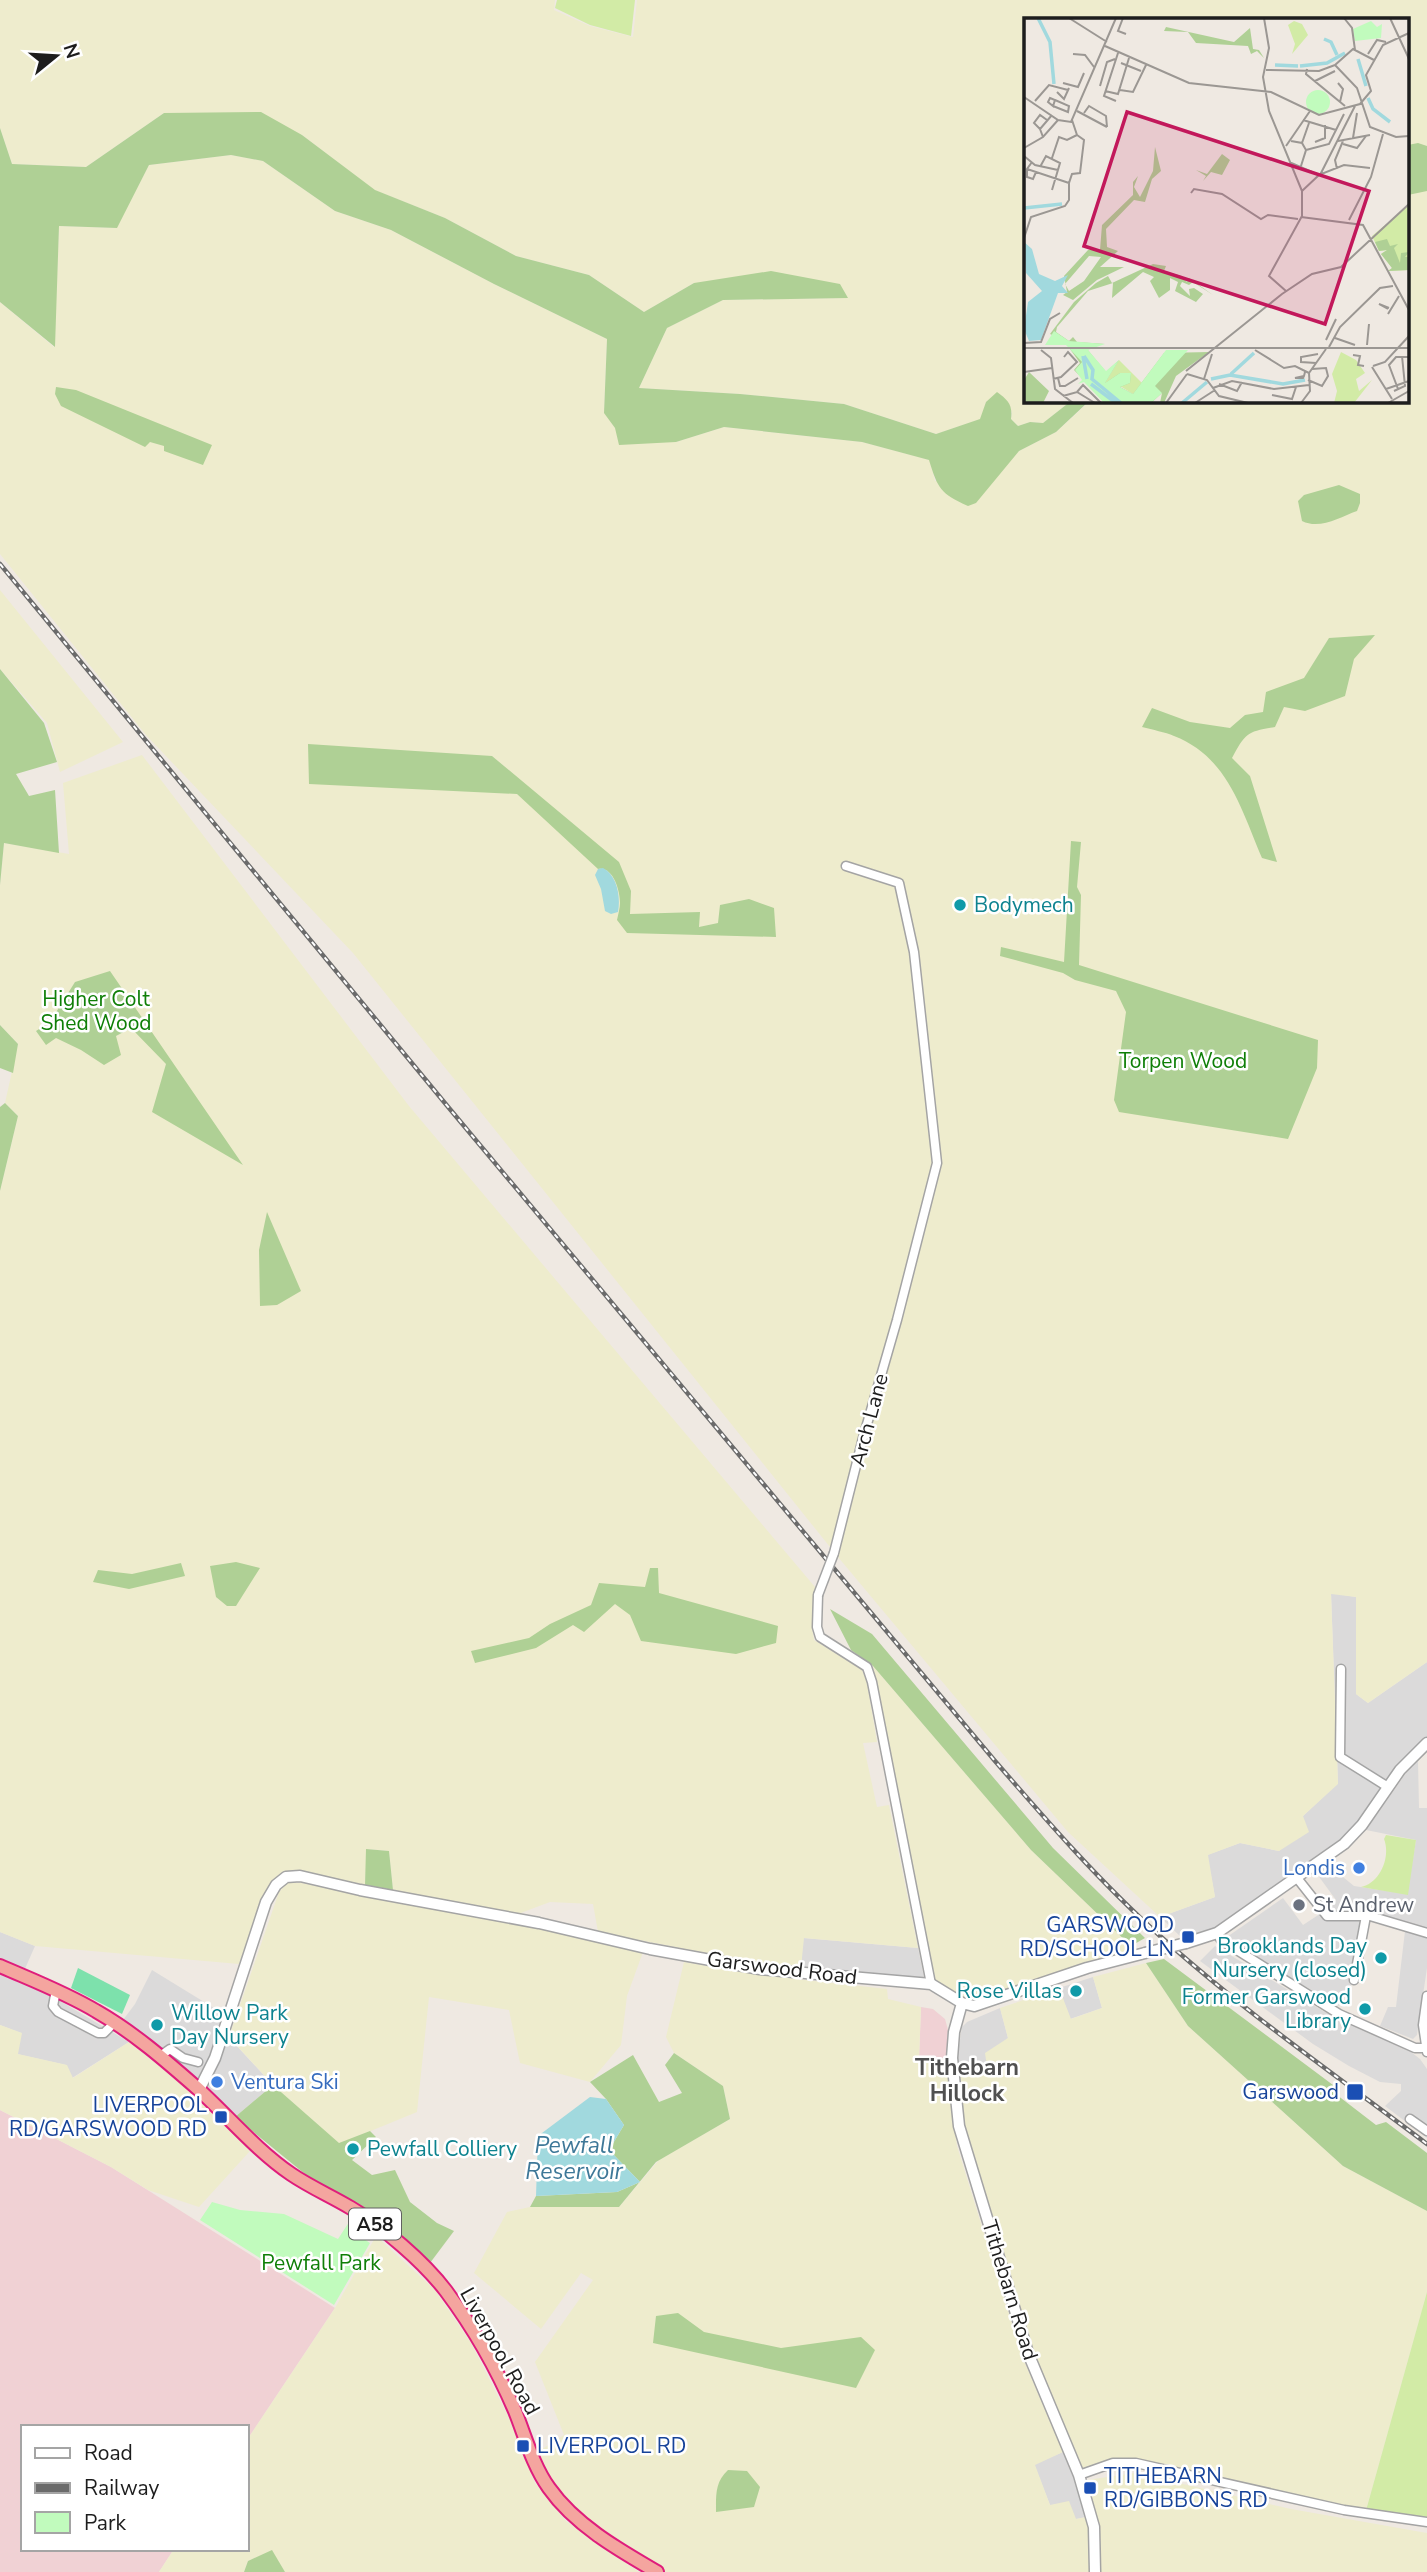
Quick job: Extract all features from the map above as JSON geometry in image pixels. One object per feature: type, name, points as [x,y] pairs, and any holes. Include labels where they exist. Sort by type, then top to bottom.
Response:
[{"type":"highway","name":"Liverpool Road","points":[[0,1966],[56,1990],[115,2022],[199,2090],[279,2165],[376,2224],[432,2275],[462,2316],[494,2369],[549,2488],[566,2507],[606,2540],[657,2572]]},
{"type":"street","name":"Arch Lane","points":[[845,866],[900,883],[914,952],[937,1163],[834,1553],[818,1595],[817,1626],[820,1637],[867,1667],[872,1682],[931,1984]]},
{"type":"street","points":[[1340,1669],[1340,1757],[1388,1787]]},
{"type":"street","points":[[962,2003],[974,2006],[1087,1968],[1217,1933],[1353,1836],[1400,1770],[1427,1743]]},
{"type":"street","name":"Garswood Road","points":[[199,2090],[215,2058],[266,1902],[276,1885],[286,1877],[300,1876],[539,1923],[650,1949],[760,1969],[931,1984],[962,2003]]},
{"type":"street","points":[[1297,1878],[1327,1916],[1366,1916],[1427,1933]]},
{"type":"street","points":[[1354,1980],[1352,1966],[1366,1916]]},
{"type":"street","points":[[1217,1933],[1221,1940],[1339,2014],[1415,2048],[1426,2050],[1423,2025],[1427,1996]]},
{"type":"street","points":[[56,1990],[53,2006],[58,2012],[98,2033],[104,2033],[115,2022]]},
{"type":"street","name":"Tithebarn Road","points":[[962,2003],[954,2032],[952,2058],[959,2126],[1028,2353],[1079,2475],[1094,2527],[1095,2572]]},
{"type":"street","name":"Liverpool Road","points":[[160,2056],[170,2049],[183,2058],[195,2058]]},
{"type":"street","points":[[1422,2116],[1413,2121],[1427,2132]]},
{"type":"street","points":[[1079,2475],[1113,2463],[1136,2463],[1344,2510],[1427,2522]]},
{"type":"shaded area","points":[[1331,1593],[1356,1597],[1356,1694],[1368,1703],[1427,1662],[1427,1737],[1398,1764],[1355,1830],[1216,1928],[1181,1937],[1160,1917],[1215,1897],[1207,1855],[1240,1843],[1279,1851],[1303,1816],[1338,1783]]},
{"type":"shaded area","points":[[1418,1761],[1419,1808],[1427,1808],[1427,1968],[1417,2035],[1413,2039],[1380,2026],[1388,2007],[1396,2007],[1405,1931],[1376,1922],[1360,1921],[1353,1982],[1339,2006],[1224,1939],[1283,1898],[1303,1925],[1332,1906],[1336,1900],[1317,1874],[1327,1864],[1354,1886],[1407,1894],[1416,1840],[1366,1830],[1406,1773]]},
{"type":"shaded area","points":[[0,1932],[35,1946],[24,1971],[0,1961]]},
{"type":"shaded area","points":[[803,1938],[918,1948],[925,1982],[801,1967]]},
{"type":"shaded area","points":[[1215,1946],[1323,2011],[1411,2052],[1420,2059],[1427,2069],[1427,2138],[1385,2106],[1401,2091],[1401,2084],[1380,2082],[1313,2044],[1200,1961]]},
{"type":"shaded area","points":[[152,1970],[227,2016],[222,2030],[273,2085],[235,2117],[170,2057],[123,2020],[135,2004]]},
{"type":"shaded area","points":[[0,1974],[55,1998],[129,2042],[72,2078],[66,2065],[17,2054],[21,2033],[0,2025]]},
{"type":"shaded area","points":[[1093,1977],[1102,2008],[1070,2019],[1059,1988]]},
{"type":"shaded area","points":[[921,2007],[933,2009],[945,2019],[948,2030],[946,2058],[919,2060]]},
{"type":"shaded area","points":[[1000,2008],[1008,2038],[988,2074],[960,2075],[957,2058],[962,2027],[967,2022]]},
{"type":"shaded area","points":[[0,2110],[111,2167],[335,2308],[248,2438],[248,2425],[21,2425],[21,2551],[173,2551],[159,2572],[0,2572]]},
{"type":"shaded area","points":[[1063,2452],[1076,2480],[1086,2517],[1076,2519],[1050,2505],[1034,2464]]},
{"type":"green space","points":[[0,0],[555,0],[554,10],[590,26],[633,37],[637,0],[1427,0],[1427,1662],[1368,1703],[1356,1694],[1356,1597],[1331,1594],[1338,1784],[1303,1816],[1309,1832],[1279,1851],[1240,1843],[1208,1855],[1215,1897],[1160,1917],[1068,1832],[838,1557],[353,953],[146,735],[0,554],[0,302],[54,347],[59,226],[116,228],[149,165],[231,155],[263,161],[335,211],[391,230],[607,339],[604,412],[615,428],[676,442],[724,427],[862,442],[930,460],[935,481],[1001,471],[1019,451],[1056,432],[1092,402],[1410,402],[1410,18],[1024,18],[1024,402],[1070,402],[1043,423],[1030,422],[1018,426],[1011,419],[1012,412],[986,402],[981,419],[936,434],[844,404],[639,388],[667,328],[723,300],[847,298],[694,283],[644,312],[589,275],[516,256],[445,218],[374,190],[302,135],[211,114],[164,113],[86,167],[12,164],[0,128]]},
{"type":"green space","points":[[557,0],[635,0],[631,36],[590,25],[555,8]]},
{"type":"green space","points":[[261,112],[302,135],[375,190],[445,218],[516,256],[589,275],[644,312],[694,283],[771,271],[840,284],[848,298],[723,300],[667,328],[639,388],[844,404],[936,434],[980,419],[986,402],[997,392],[1009,403],[1011,419],[1018,426],[1030,422],[1043,423],[1070,402],[1091,402],[1056,432],[1019,451],[976,503],[968,506],[941,489],[929,460],[862,442],[724,427],[676,442],[619,445],[615,428],[604,413],[607,339],[391,230],[335,211],[263,161],[231,155],[149,165],[117,228],[59,226],[55,347],[0,302],[0,128],[12,164],[86,167],[164,113]]},
{"type":"green space","points":[[1418,143],[1427,146],[1427,191],[1410,195],[1410,145]]},
{"type":"green space","points":[[56,387],[76,390],[212,445],[203,465],[164,451],[164,446],[150,442],[145,447],[61,406],[55,394]]},
{"type":"green space","points":[[1339,485],[1360,494],[1357,511],[1323,523],[1302,521],[1298,501],[1304,495]]},
{"type":"green space","points":[[0,590],[123,742],[60,772],[47,723],[0,669]]},
{"type":"green space","points":[[1375,635],[1354,659],[1345,696],[1305,711],[1284,707],[1275,727],[1248,735],[1232,758],[1250,776],[1277,862],[1262,858],[1230,786],[1208,757],[1174,736],[1142,727],[1152,708],[1190,722],[1230,728],[1245,715],[1263,712],[1266,692],[1304,678],[1329,638]]},
{"type":"green space","points":[[0,669],[44,723],[57,762],[16,774],[29,796],[55,790],[59,853],[4,843],[0,885]]},
{"type":"green space","points":[[308,744],[492,756],[619,862],[631,891],[630,914],[700,912],[699,927],[718,923],[720,905],[749,899],[774,908],[776,937],[627,933],[617,920],[620,898],[612,875],[608,871],[598,869],[517,794],[309,784]]},
{"type":"green space","points":[[142,755],[409,1106],[815,1587],[812,1628],[814,1640],[862,1670],[867,1683],[877,1742],[863,1743],[877,1807],[889,1805],[918,1948],[804,1938],[801,1967],[757,1963],[598,1932],[593,1904],[550,1902],[518,1914],[393,1890],[389,1851],[367,1849],[365,1885],[300,1871],[283,1872],[270,1885],[261,1901],[239,1964],[35,1946],[0,1932],[0,1191],[18,1116],[5,1103],[18,1044],[0,1025],[0,885],[4,843],[69,854],[63,783]]},
{"type":"green space","name":"Torpen Wood","points":[[1071,841],[1081,842],[1077,887],[1081,895],[1079,965],[1318,1040],[1317,1068],[1288,1139],[1119,1112],[1114,1100],[1126,1012],[1116,991],[1000,956],[1001,947],[1064,962]]},
{"type":"green space","name":"Higher Colt Shed Wood","points":[[110,971],[243,1165],[152,1112],[166,1064],[131,1028],[116,1036],[121,1055],[104,1065],[56,1038],[46,1045],[36,1031],[50,1022],[75,982]]},
{"type":"green space","points":[[0,1025],[18,1044],[13,1073],[0,1068]]},
{"type":"green space","points":[[5,1103],[18,1116],[0,1191],[0,1107]]},
{"type":"green space","points":[[267,1212],[301,1291],[277,1305],[260,1306],[259,1250]]},
{"type":"green space","points":[[236,1562],[260,1568],[236,1606],[227,1606],[216,1597],[210,1566]]},
{"type":"green space","points":[[181,1563],[185,1576],[129,1589],[93,1582],[98,1570],[132,1574]]},
{"type":"green space","points":[[650,1568],[658,1568],[659,1593],[778,1626],[776,1643],[736,1654],[641,1641],[630,1615],[615,1604],[584,1632],[573,1625],[536,1648],[475,1663],[471,1651],[529,1638],[550,1624],[591,1605],[599,1583],[645,1587]]},
{"type":"green space","points":[[830,1609],[872,1634],[1053,1848],[1145,1938],[1131,1946],[1031,1850],[873,1666],[851,1650]]},
{"type":"green space","points":[[873,1666],[1031,1850],[1131,1946],[1128,1956],[974,2007],[934,1983]]},
{"type":"green space","points":[[1386,1835],[1416,1840],[1408,1895],[1361,1887],[1374,1880],[1382,1868],[1386,1854]]},
{"type":"green space","points":[[366,1849],[389,1851],[393,1890],[365,1885]]},
{"type":"green space","points":[[287,1883],[301,1883],[438,1908],[643,1952],[627,1996],[621,2045],[590,2082],[520,2063],[509,2010],[429,1997],[417,2112],[339,2144],[273,2085],[229,2037],[279,1892]]},
{"type":"green space","points":[[1164,1959],[1333,2085],[1337,2095],[1376,2125],[1386,2122],[1427,2153],[1427,2211],[1343,2166],[1188,2026],[1146,1963]]},
{"type":"green space","points":[[684,1962],[759,1975],[887,1989],[888,1999],[921,2007],[919,2060],[946,2058],[957,2146],[1022,2356],[1063,2452],[1035,2465],[1050,2505],[1069,2501],[1076,2519],[1086,2517],[1091,2527],[1093,2572],[654,2572],[572,2512],[533,2455],[564,2435],[535,2362],[593,2280],[581,2273],[541,2329],[474,2273],[507,2212],[530,2207],[619,2207],[659,2160],[730,2119],[723,2086],[674,2053],[666,2037]]},
{"type":"green space","points":[[1146,1963],[1188,2026],[1343,2166],[1427,2211],[1427,2292],[1365,2514],[1136,2464],[1112,2464],[1084,2471],[1032,2355],[965,2128],[960,2075],[988,2074],[985,2053],[1008,2038],[1000,2008],[1059,1988],[1071,2019],[1102,2008],[1093,1977]]},
{"type":"green space","points":[[78,1968],[130,1995],[122,2014],[71,1988]]},
{"type":"green space","points":[[0,2025],[22,2033],[18,2054],[67,2065],[73,2078],[129,2042],[200,2099],[250,2151],[199,2207],[148,2190],[111,2167],[0,2110]]},
{"type":"green space","points":[[674,2053],[723,2086],[730,2119],[656,2162],[640,2182],[609,2150],[624,2125],[590,2082],[633,2055],[659,2102],[682,2093],[665,2065]]},
{"type":"green space","points":[[273,2085],[339,2143],[370,2131],[376,2137],[352,2160],[372,2175],[395,2170],[410,2202],[437,2223],[454,2231],[430,2263],[366,2210],[321,2187],[235,2117]]},
{"type":"green space","points":[[639,2182],[619,2207],[530,2207],[536,2196],[617,2192]]},
{"type":"green space","name":"Pewfall Park","points":[[212,2202],[240,2210],[284,2214],[338,2239],[353,2216],[363,2222],[355,2233],[370,2243],[334,2305],[200,2220]]},
{"type":"green space","points":[[376,2236],[435,2290],[471,2343],[509,2418],[535,2483],[566,2521],[639,2572],[285,2572],[272,2551],[248,2561],[244,2572],[159,2572],[173,2551],[248,2551],[248,2438],[335,2308]]},
{"type":"green space","points":[[1427,2292],[1427,2522],[1365,2514]]},
{"type":"green space","points":[[678,2313],[704,2332],[781,2348],[861,2337],[875,2350],[856,2388],[653,2343],[656,2316]]},
{"type":"green space","points":[[728,2470],[747,2471],[760,2487],[754,2507],[716,2512],[718,2484]]},
{"type":"green space","points":[[1135,2473],[1291,2509],[1427,2533],[1427,2572],[1101,2572],[1099,2524],[1087,2480]]},
{"type":"green space","points":[[272,2550],[285,2572],[244,2572],[248,2561]]},
{"type":"water","points":[[603,868],[615,881],[618,893],[618,912],[611,914],[605,911],[595,875],[598,869]]},
{"type":"water","name":"Pewfall Reservoir","points":[[590,2097],[606,2099],[624,2125],[609,2150],[640,2182],[617,2192],[536,2196],[538,2136]]},
{"type":"railway","points":[[0,564],[449,1108],[1054,1828],[1116,1894],[1191,1963],[1427,2144]]},
{"type":"place","name":"Bodymech","points":[[960,905]]},
{"type":"place","name":"Londis","points":[[1359,1868]]},
{"type":"place","name":"St Andrew","points":[[1299,1905]]},
{"type":"place","name":"GARSWOOD RD/SCHOOL LN","points":[[1188,1937]]},
{"type":"place","name":"Brooklands Day Nursery (closed)","points":[[1381,1958]]},
{"type":"place","name":"Rose Villas","points":[[1076,1991]]},
{"type":"place","name":"Former Garswood Library","points":[[1365,2009]]},
{"type":"place","name":"Willow Park Day Nursery","points":[[157,2025]]},
{"type":"place","name":"Ventura Ski","points":[[217,2082]]},
{"type":"place","name":"Garswood","points":[[1355,2092]]},
{"type":"place","name":"LIVERPOOL RD/GARSWOOD RD","points":[[221,2117]]},
{"type":"place","name":"Pewfall Colliery","points":[[353,2149]]},
{"type":"place","name":"LIVERPOOL RD","points":[[523,2446]]},
{"type":"place","name":"TITHEBARN RD/GIBBONS RD","points":[[1090,2488]]},
{"type":"district","name":"Tithebarn Hillock","points":[[967,2080]]}]
